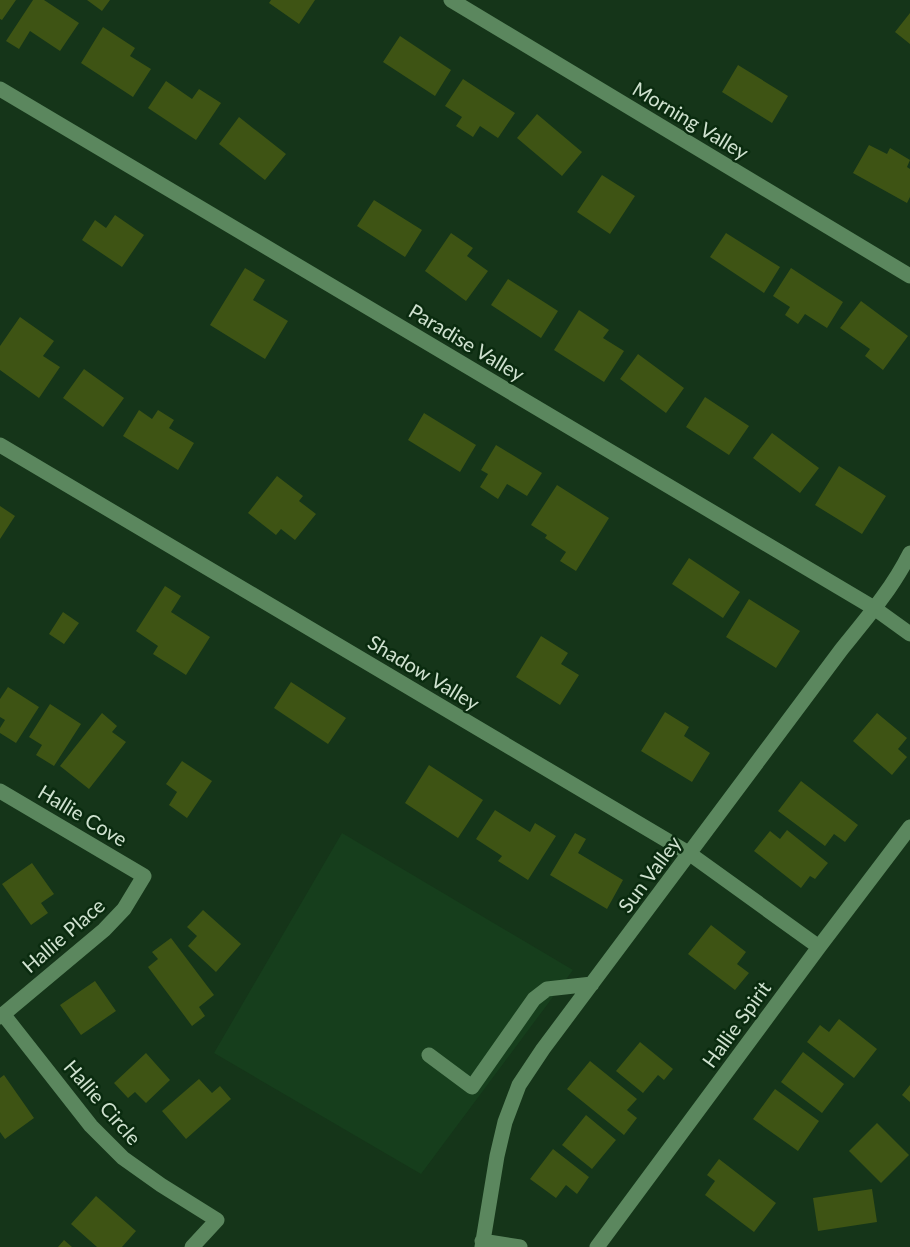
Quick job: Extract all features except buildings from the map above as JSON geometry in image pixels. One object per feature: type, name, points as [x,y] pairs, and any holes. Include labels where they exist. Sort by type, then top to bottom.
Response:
[{"type":"street","name":"Morning Valley","points":[[451,0],[910,276]]},
{"type":"street","name":"Paradise Valley","points":[[0,89],[874,609],[910,634]]},
{"type":"street","name":"Shadow Valley","points":[[0,445],[690,854],[819,947]]},
{"type":"street","name":"Sun Valley","points":[[482,1244],[497,1156],[505,1122],[519,1085],[841,650],[888,591],[910,553]]},
{"type":"street","name":"Hallie Cove","points":[[0,790],[144,876]]},
{"type":"street","name":"Hallie Spirit","points":[[597,1247],[910,827]]},
{"type":"street","name":"Hallie Place","points":[[2,1016],[104,930],[124,909],[144,876]]},
{"type":"street","points":[[429,1055],[472,1087],[534,999],[547,989],[592,984]]},
{"type":"street","name":"Hallie Circle","points":[[2,1016],[90,1126],[123,1158],[217,1220],[192,1247]]},
{"type":"street","points":[[482,1244],[520,1247]]},
{"type":"shaded area","points":[[342,833],[573,970],[421,1174],[214,1053]]}]
